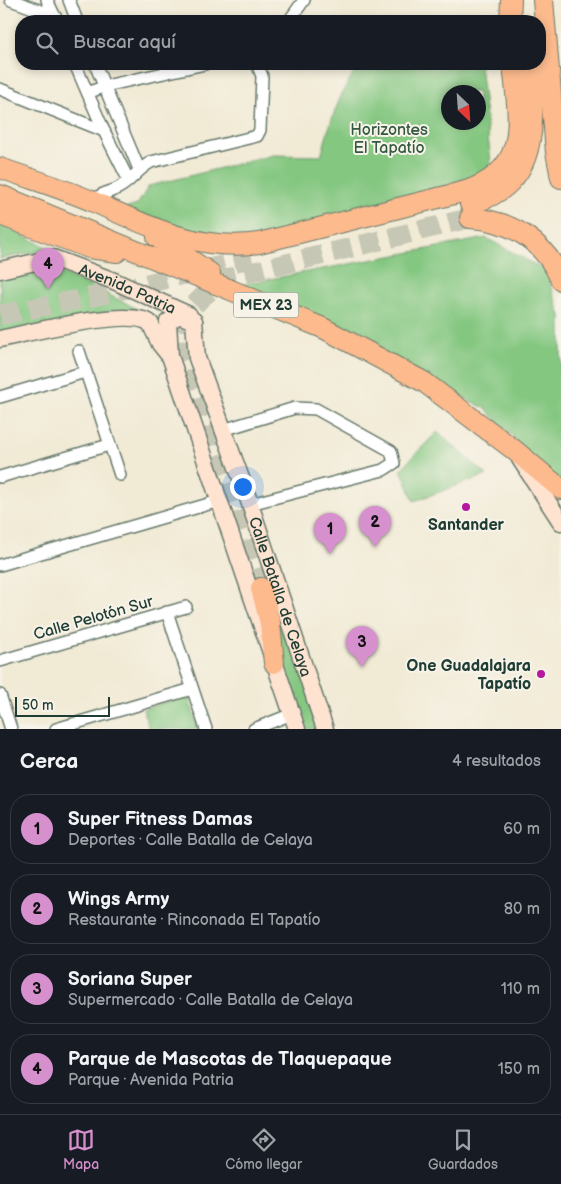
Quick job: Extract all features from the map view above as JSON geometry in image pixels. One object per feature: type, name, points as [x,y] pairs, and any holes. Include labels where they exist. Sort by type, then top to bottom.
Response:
[{"type":"highway","points":[[510,15],[511,0]]},
{"type":"highway","points":[[539,15],[542,0]]},
{"type":"highway","points":[[542,0],[543,15]]},
{"type":"highway","points":[[546,43],[556,152],[561,178]]},
{"type":"highway","points":[[0,168],[92,201],[128,218],[183,239],[214,245],[244,245],[475,188],[498,172],[516,145],[518,121],[513,70]]},
{"type":"highway","points":[[532,70],[533,131],[524,164],[502,190],[481,201],[470,211],[506,225],[527,236],[545,253],[561,280]]},
{"type":"highway","name":"MEX 23","points":[[0,195],[323,328],[424,382],[513,449],[561,489]]},
{"type":"highway","points":[[0,215],[89,248],[147,256]]},
{"type":"highway","points":[[128,218],[243,296]]},
{"type":"highway","points":[[261,588],[270,623],[274,663]]},
{"type":"street","points":[[11,0],[47,15]]},
{"type":"street","points":[[47,0],[54,15]]},
{"type":"street","points":[[68,0],[75,15]]},
{"type":"street","points":[[293,15],[304,0]]},
{"type":"street","points":[[78,70],[104,131],[128,179]]},
{"type":"street","points":[[98,70],[139,169]]},
{"type":"street","points":[[88,93],[105,86],[178,70]]},
{"type":"street","points":[[92,201],[98,196],[121,186],[139,169],[151,162],[257,136],[260,130],[262,76],[260,70]]},
{"type":"street","points":[[0,89],[104,131]]},
{"type":"street","name":"Avenida Patria","points":[[0,270],[54,258],[156,300],[189,315],[194,321]]},
{"type":"street","points":[[170,356],[168,322],[179,315],[194,321]]},
{"type":"street","name":"Avenida Patria","points":[[0,339],[53,327],[110,318],[138,318],[150,323],[160,344],[170,356]]},
{"type":"street","name":"Calle Batalla de Celaya","points":[[194,321],[197,358],[250,504],[324,729]]},
{"type":"street","points":[[79,351],[120,475]]},
{"type":"street","name":"Calle Batalla de Celaya","points":[[170,356],[294,721]]},
{"type":"street","points":[[0,397],[85,372]]},
{"type":"street","points":[[223,430],[295,408],[306,407],[316,409],[391,452],[393,457],[394,463],[383,470],[250,504]]},
{"type":"street","points":[[0,476],[109,445]]},
{"type":"street","points":[[513,449],[561,522]]},
{"type":"street","points":[[0,565],[219,501]]},
{"type":"street","name":"Calle Pelotón Sur","points":[[0,662],[186,607]]},
{"type":"street","points":[[166,612],[206,729]]},
{"type":"street","points":[[56,729],[192,689]]},
{"type":"street","points":[[0,695],[11,729]]},
{"type":"street","points":[[254,729],[294,721]]},
{"type":"green space","name":"Horizontes El Tapatío","points":[[356,70],[481,70],[482,85],[441,85],[441,130],[486,130],[486,118],[492,172],[244,245],[121,210],[137,205],[149,186],[273,155],[321,156],[336,108]]},
{"type":"green space","points":[[0,224],[50,249],[0,259]]},
{"type":"green space","points":[[486,238],[545,270],[561,316],[561,487],[486,409],[243,284]]},
{"type":"green space","points":[[45,265],[126,303],[145,314],[0,333],[0,275]]},
{"type":"green space","points":[[437,432],[487,475],[414,501],[401,469]]},
{"type":"green space","points":[[274,590],[324,729],[298,729],[274,663]]},
{"type":"green space","points":[[188,695],[198,729],[149,729],[143,709]]},
{"type":"tunnel","points":[[261,588],[183,354],[181,330],[187,314],[207,293],[229,278],[470,218]]},
{"type":"tunnel","points":[[0,315],[96,296],[252,258]]},
{"type":"place","name":"Parque de Mascotas de Tlaquepaque","points":[[48,289]]},
{"type":"place","name":"Santander","points":[[466,507]]},
{"type":"place","name":"Wings Army","points":[[375,547]]},
{"type":"place","name":"Super Fitness Damas","points":[[330,554]]},
{"type":"place","name":"Soriana Super","points":[[362,667]]},
{"type":"place","name":"One Guadalajara Tapatío","points":[[541,674]]}]
